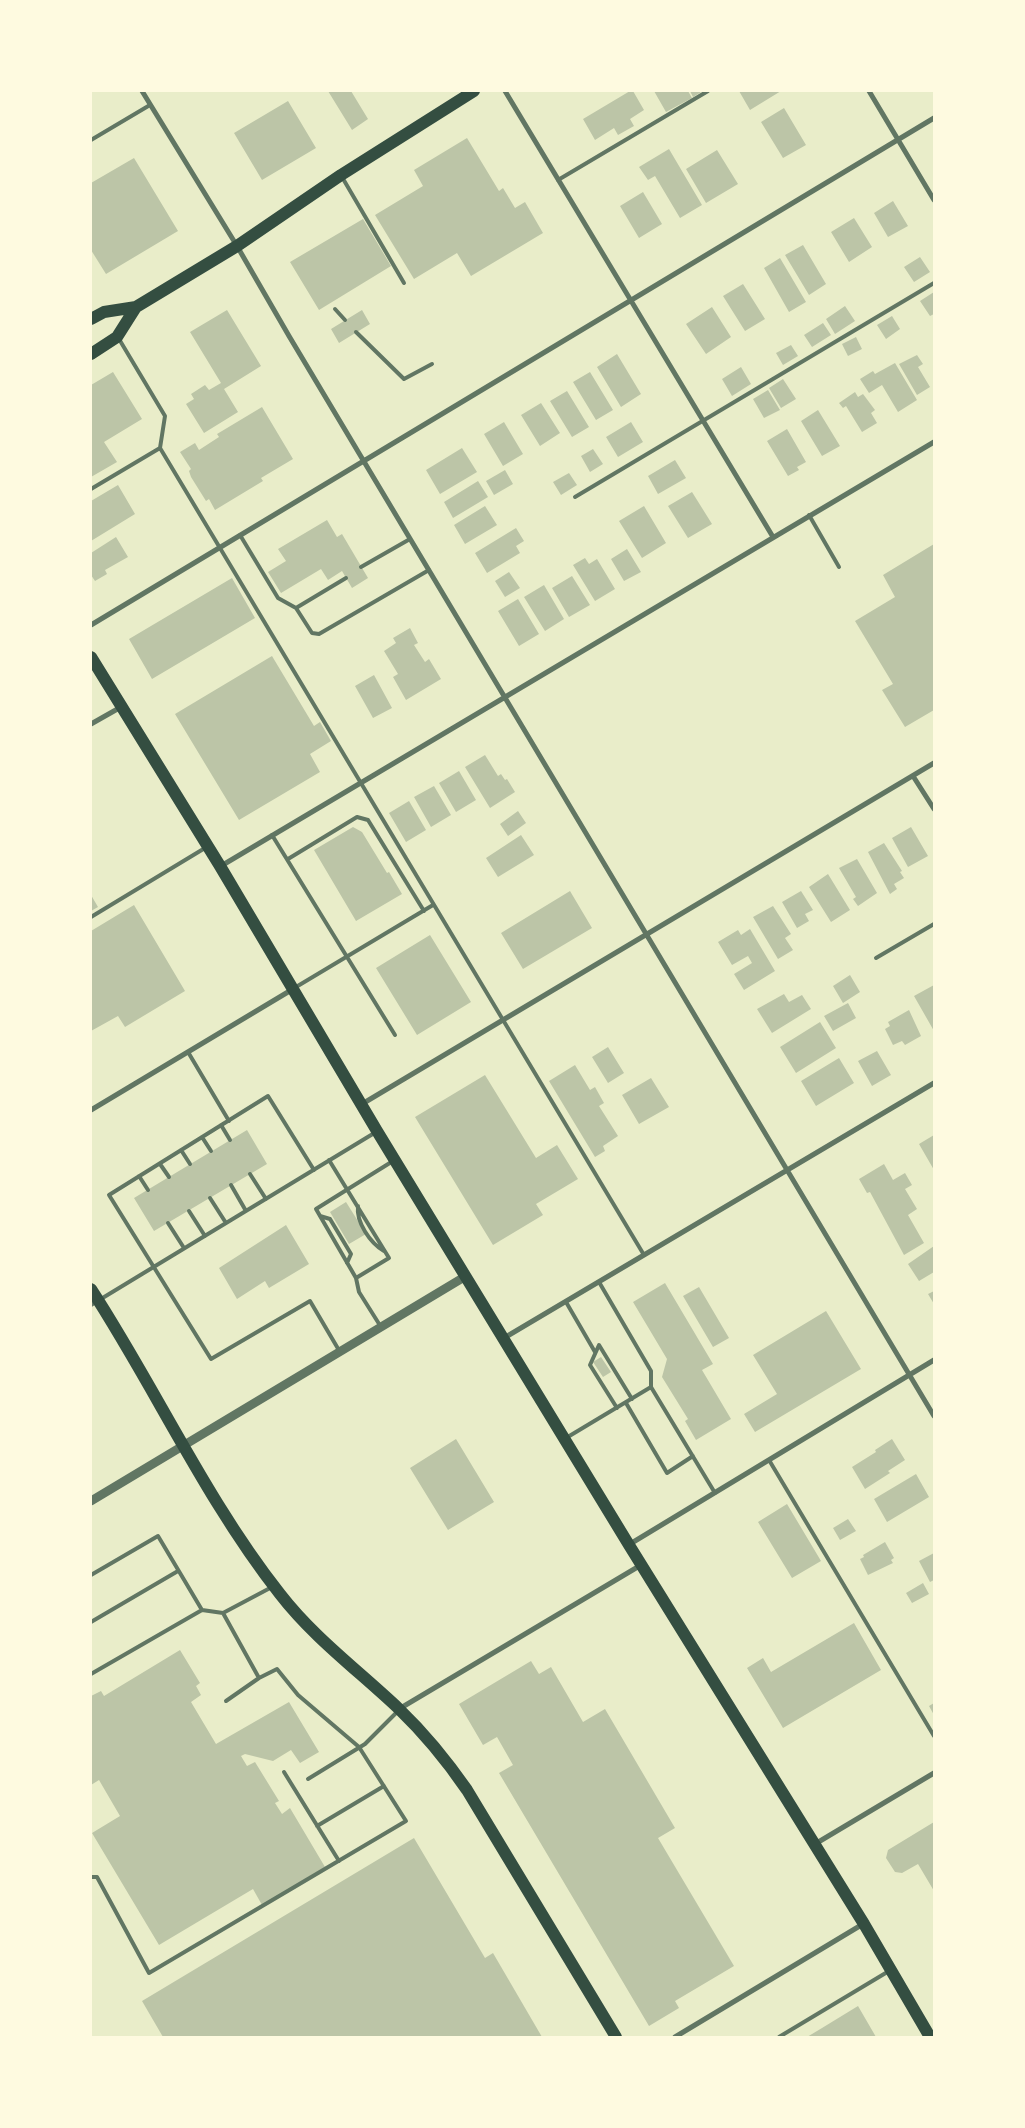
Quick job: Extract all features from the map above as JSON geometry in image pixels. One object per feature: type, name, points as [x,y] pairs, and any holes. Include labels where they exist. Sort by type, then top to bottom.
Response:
[{"type":"main road","points":[[91,319],[104,312],[136,307],[237,246],[341,175],[474,91]]},
{"type":"main road","points":[[91,354],[118,337],[136,307]]},
{"type":"main road","points":[[91,657],[294,988],[377,1131],[629,1545],[864,1924],[930,2037]]},
{"type":"main road","points":[[91,1289],[95,1302],[245,1545],[274,1586],[313,1632],[400,1709],[441,1752],[467,1790],[616,2037]]},
{"type":"street","points":[[142,91],[237,246],[786,1172],[934,1416]]},
{"type":"street","points":[[505,91],[773,537]]},
{"type":"street","points":[[869,91],[934,200]]},
{"type":"street","points":[[91,625],[934,118]]},
{"type":"street","points":[[220,866],[934,442]]},
{"type":"street","points":[[91,724],[121,706]]},
{"type":"street","points":[[361,1104],[934,764]]},
{"type":"street","points":[[913,776],[934,809]]},
{"type":"street","points":[[91,1110],[294,988]]},
{"type":"street","points":[[504,1338],[934,1083]]},
{"type":"street","points":[[91,1501],[466,1276]]},
{"type":"street","points":[[629,1545],[934,1360]]},
{"type":"street","points":[[400,1709],[642,1565]]},
{"type":"street","points":[[814,1844],[934,1773]]},
{"type":"street","points":[[675,2037],[864,1924]]},
{"type":"lane","points":[[558,180],[708,91]]},
{"type":"lane","points":[[91,140],[150,105]]},
{"type":"lane","points":[[341,175],[404,283]]},
{"type":"lane","points":[[575,497],[934,283]]},
{"type":"lane","points":[[335,309],[345,320]]},
{"type":"lane","points":[[356,332],[404,379],[432,364]]},
{"type":"lane","points":[[118,337],[166,416],[160,448],[644,1255]]},
{"type":"lane","points":[[91,489],[160,448]]},
{"type":"lane","points":[[809,515],[839,567]]},
{"type":"lane","points":[[240,535],[278,598],[296,608],[312,633],[319,634],[329,629],[429,570]]},
{"type":"lane","points":[[361,567],[410,539]]},
{"type":"lane","points":[[296,608],[346,578]]},
{"type":"lane","points":[[288,859],[357,817],[368,820],[424,911]]},
{"type":"lane","points":[[272,835],[396,1035]]},
{"type":"lane","points":[[91,916],[208,847]]},
{"type":"lane","points":[[294,988],[433,905]]},
{"type":"lane","points":[[876,958],[934,924]]},
{"type":"lane","points":[[188,1052],[229,1121]]},
{"type":"lane","points":[[314,1170],[268,1096],[109,1195],[211,1359],[310,1301],[340,1352]]},
{"type":"lane","points":[[221,1126],[230,1140]]},
{"type":"lane","points":[[95,1302],[377,1131]]},
{"type":"lane","points":[[202,1137],[211,1152]]},
{"type":"lane","points":[[181,1150],[190,1164]]},
{"type":"lane","points":[[329,1160],[390,1258],[356,1278]]},
{"type":"lane","points":[[381,1327],[359,1292],[356,1278],[316,1209],[395,1160]]},
{"type":"lane","points":[[160,1164],[169,1177]]},
{"type":"lane","points":[[250,1174],[266,1199]]},
{"type":"lane","points":[[139,1176],[148,1190]]},
{"type":"lane","points":[[231,1185],[246,1211]]},
{"type":"lane","points":[[210,1198],[226,1222]]},
{"type":"lane","points":[[189,1210],[205,1236]]},
{"type":"lane","points":[[320,1216],[330,1219],[351,1254],[347,1263]]},
{"type":"lane","points":[[168,1223],[184,1248]]},
{"type":"lane","points":[[599,1282],[651,1371],[650,1387],[715,1493]]},
{"type":"lane","points":[[566,1302],[595,1352]]},
{"type":"lane","points":[[617,1408],[590,1365],[599,1345],[632,1399]]},
{"type":"lane","points":[[565,1439],[650,1387]]},
{"type":"lane","points":[[626,1403],[667,1473],[693,1456]]},
{"type":"lane","points":[[769,1460],[934,1736]]},
{"type":"lane","points":[[91,1575],[158,1536],[202,1610]]},
{"type":"lane","points":[[91,1622],[178,1571]]},
{"type":"lane","points":[[91,1674],[202,1610],[223,1613],[274,1586]]},
{"type":"lane","points":[[223,1613],[258,1678]]},
{"type":"lane","points":[[91,1877],[97,1877],[149,1973],[406,1821],[359,1747],[298,1695],[277,1669],[258,1678],[226,1701]]},
{"type":"lane","points":[[308,1779],[359,1747],[380,1731],[400,1709]]},
{"type":"lane","points":[[284,1772],[339,1861]]},
{"type":"lane","points":[[317,1826],[384,1786]]},
{"type":"lane","points":[[779,2037],[890,1970]]},
{"type":"building","points":[[328,91],[351,91],[368,119],[352,130]]},
{"type":"building","points":[[633,91],[644,110],[630,119],[634,126],[618,135],[614,128],[595,140],[583,119]]},
{"type":"building","points":[[654,91],[688,91],[692,98],[666,112]]},
{"type":"building","points":[[690,91],[703,91],[693,97]]},
{"type":"building","points":[[739,91],[781,91],[750,110]]},
{"type":"building","points":[[288,101],[316,148],[262,180],[234,133]]},
{"type":"building","points":[[784,108],[806,145],[783,158],[761,122]]},
{"type":"building","points":[[467,138],[499,191],[503,188],[515,208],[525,202],[543,233],[471,276],[457,253],[414,279],[375,215],[423,186],[414,170]]},
{"type":"building","points":[[669,149],[702,205],[680,218],[655,176],[648,180],[639,167]]},
{"type":"building","points":[[717,150],[738,184],[706,203],[686,169]]},
{"type":"building","points":[[134,158],[178,231],[106,274],[91,250],[91,183]]},
{"type":"building","points":[[643,192],[662,224],[639,238],[620,206]]},
{"type":"building","points":[[893,201],[908,226],[888,237],[874,213]]},
{"type":"building","points":[[854,218],[872,247],[849,262],[831,232]]},
{"type":"building","points":[[363,219],[391,266],[319,310],[290,262]]},
{"type":"building","points":[[803,245],[826,284],[809,295],[785,255]]},
{"type":"building","points":[[920,257],[930,272],[914,282],[904,267]]},
{"type":"building","points":[[780,258],[806,302],[789,312],[764,268]]},
{"type":"building","points":[[743,284],[765,319],[745,331],[723,296]]},
{"type":"building","points":[[934,292],[934,314],[930,316],[920,301]]},
{"type":"building","points":[[845,306],[855,321],[835,334],[826,319]]},
{"type":"building","points":[[712,307],[731,337],[706,354],[686,324]]},
{"type":"building","points":[[227,310],[261,366],[224,389],[238,412],[204,433],[186,404],[194,399],[191,394],[205,385],[209,390],[221,383],[190,332]]},
{"type":"building","points":[[362,310],[370,324],[339,343],[331,329]]},
{"type":"building","points":[[892,316],[900,329],[886,339],[877,325]]},
{"type":"building","points":[[823,323],[831,335],[812,347],[804,335]]},
{"type":"building","points":[[856,337],[862,349],[848,356],[842,344]]},
{"type":"building","points":[[791,345],[798,356],[783,365],[776,353]]},
{"type":"building","points":[[617,354],[641,394],[621,407],[597,367]]},
{"type":"building","points":[[917,355],[923,364],[918,367],[930,387],[917,395],[899,364]]},
{"type":"building","points":[[895,363],[917,400],[898,412],[882,385],[869,393],[860,379],[873,371],[875,374]]},
{"type":"building","points":[[741,367],[751,384],[732,396],[722,379]]},
{"type":"building","points":[[113,372],[142,419],[104,442],[117,462],[91,477],[91,385]]},
{"type":"building","points":[[590,372],[613,410],[596,420],[573,382]]},
{"type":"building","points":[[783,379],[796,399],[781,408],[769,388]]},
{"type":"building","points":[[768,390],[780,410],[764,418],[753,399]]},
{"type":"building","points":[[567,391],[589,427],[572,437],[550,401]]},
{"type":"building","points":[[855,392],[858,397],[863,394],[875,410],[871,413],[877,423],[862,432],[846,406],[843,408],[839,403]]},
{"type":"building","points":[[541,403],[560,433],[540,446],[521,415]]},
{"type":"building","points":[[262,407],[293,459],[261,478],[263,481],[215,510],[209,499],[206,501],[191,477],[189,471],[191,469],[180,452],[195,443],[199,450],[219,437],[217,434]]},
{"type":"building","points":[[818,410],[840,446],[822,456],[801,421]]},
{"type":"building","points":[[504,422],[523,454],[503,466],[484,434]]},
{"type":"building","points":[[631,422],[643,442],[618,457],[606,437]]},
{"type":"building","points":[[787,429],[806,462],[797,467],[799,470],[788,476],[767,441]]},
{"type":"building","points":[[462,448],[477,472],[440,494],[426,470]]},
{"type":"building","points":[[593,449],[603,464],[590,472],[581,456]]},
{"type":"building","points":[[675,460],[686,478],[658,494],[648,476]]},
{"type":"building","points":[[505,470],[513,484],[494,495],[486,481]]},
{"type":"building","points":[[569,473],[577,485],[561,495],[553,482]]},
{"type":"building","points":[[478,481],[488,497],[453,518],[444,502]]},
{"type":"building","points":[[118,485],[135,514],[91,541],[91,501]]},
{"type":"building","points":[[692,492],[712,524],[688,538],[668,506]]},
{"type":"building","points":[[485,506],[497,525],[465,544],[454,525]]},
{"type":"building","points":[[644,506],[666,543],[642,558],[619,521]]},
{"type":"building","points":[[327,520],[337,537],[342,534],[368,578],[352,588],[342,571],[328,580],[321,569],[281,593],[268,572],[286,561],[278,549]]},
{"type":"building","points":[[516,528],[524,541],[516,546],[520,553],[487,573],[475,553]]},
{"type":"building","points":[[116,537],[128,557],[105,570],[107,574],[95,581],[91,575],[91,553]]},
{"type":"building","points":[[934,544],[934,710],[905,727],[882,690],[893,684],[855,621],[895,597],[883,575]]},
{"type":"building","points":[[627,549],[641,572],[624,581],[611,559]]},
{"type":"building","points":[[585,558],[589,564],[597,559],[615,589],[595,601],[573,565]]},
{"type":"building","points":[[509,572],[520,588],[505,597],[495,581]]},
{"type":"building","points":[[572,576],[590,605],[569,617],[552,588]]},
{"type":"building","points":[[232,578],[255,618],[152,679],[129,639]]},
{"type":"building","points":[[544,585],[564,619],[545,631],[524,597]]},
{"type":"building","points":[[518,599],[539,634],[519,646],[498,611]]},
{"type":"building","points":[[410,628],[418,643],[414,645],[425,662],[429,659],[441,679],[406,700],[393,677],[398,674],[384,651],[396,643],[393,638]]},
{"type":"building","points":[[272,656],[314,726],[320,722],[331,741],[310,754],[320,772],[239,820],[175,714]]},
{"type":"building","points":[[374,675],[392,708],[373,718],[355,686]]},
{"type":"building","points":[[485,755],[498,776],[501,774],[505,780],[507,779],[515,792],[490,808],[465,767]]},
{"type":"building","points":[[459,771],[476,800],[456,812],[439,783]]},
{"type":"building","points":[[434,786],[451,815],[431,827],[414,797]]},
{"type":"building","points":[[409,801],[426,830],[406,842],[389,813]]},
{"type":"building","points":[[518,811],[526,823],[508,836],[500,824]]},
{"type":"building","points":[[353,827],[362,832],[402,894],[356,921],[314,850]]},
{"type":"building","points":[[911,827],[928,856],[908,867],[892,838]]},
{"type":"building","points":[[521,835],[534,855],[498,877],[486,858]]},
{"type":"building","points":[[884,843],[902,871],[900,872],[904,878],[894,884],[897,889],[890,894],[868,852]]},
{"type":"building","points":[[857,859],[877,893],[858,906],[853,899],[856,897],[839,868]]},
{"type":"building","points":[[828,874],[850,910],[831,922],[809,887]]},
{"type":"building","points":[[570,891],[592,928],[523,969],[501,933]]},
{"type":"building","points":[[801,891],[813,910],[805,914],[809,921],[797,928],[782,902]]},
{"type":"building","points":[[91,895],[98,907],[91,911]]},
{"type":"building","points":[[134,905],[185,991],[125,1027],[118,1016],[91,1031],[91,931]]},
{"type":"building","points":[[773,906],[791,934],[785,938],[793,950],[778,959],[753,917]]},
{"type":"building","points":[[750,929],[775,971],[744,990],[734,974],[752,963],[748,956],[732,965],[718,942],[738,930],[741,935]]},
{"type":"building","points":[[430,935],[471,1002],[417,1035],[376,968]]},
{"type":"building","points":[[850,975],[860,992],[843,1003],[833,986]]},
{"type":"building","points":[[934,985],[934,1031],[914,996]]},
{"type":"building","points":[[784,994],[789,1002],[802,995],[811,1009],[772,1033],[757,1009]]},
{"type":"building","points":[[848,1003],[856,1018],[833,1031],[824,1016]]},
{"type":"building","points":[[909,1010],[921,1036],[905,1045],[902,1041],[893,1045],[885,1029],[890,1026],[888,1022]]},
{"type":"building","points":[[820,1022],[836,1048],[796,1073],[780,1047]]},
{"type":"building","points":[[608,1047],[624,1073],[608,1083],[592,1057]]},
{"type":"building","points":[[877,1051],[891,1075],[872,1086],[858,1061]]},
{"type":"building","points":[[839,1058],[854,1083],[816,1106],[801,1081]]},
{"type":"building","points":[[575,1065],[590,1090],[595,1087],[604,1103],[599,1106],[618,1136],[603,1146],[605,1151],[595,1157],[549,1081]]},
{"type":"building","points":[[485,1075],[536,1158],[557,1145],[578,1179],[536,1204],[543,1215],[493,1245],[415,1117]]},
{"type":"building","points":[[651,1078],[669,1107],[639,1124],[622,1095]]},
{"type":"building","points":[[247,1130],[267,1164],[154,1231],[134,1198]]},
{"type":"building","points":[[934,1135],[934,1170],[919,1144]]},
{"type":"building","points":[[884,1164],[893,1180],[905,1173],[912,1185],[905,1189],[917,1209],[908,1215],[924,1243],[904,1255],[870,1192],[867,1193],[859,1179]]},
{"type":"building","points":[[346,1202],[366,1234],[349,1244],[330,1212]]},
{"type":"building","points":[[286,1225],[309,1264],[269,1288],[265,1281],[237,1299],[219,1268]]},
{"type":"building","points":[[934,1246],[934,1272],[919,1281],[908,1264]]},
{"type":"building","points":[[665,1283],[713,1364],[702,1370],[731,1419],[696,1440],[685,1421],[688,1419],[662,1377],[667,1359],[633,1302]]},
{"type":"building","points":[[699,1287],[729,1338],[713,1347],[683,1296]]},
{"type":"building","points":[[934,1291],[934,1304],[928,1294]]},
{"type":"building","points":[[826,1311],[861,1369],[755,1432],[744,1414],[777,1394],[753,1355]]},
{"type":"building","points":[[601,1357],[611,1372],[603,1377],[593,1362]]},
{"type":"building","points":[[456,1439],[494,1502],[448,1530],[410,1468]]},
{"type":"building","points":[[892,1439],[905,1460],[888,1471],[890,1473],[865,1489],[852,1467]]},
{"type":"building","points":[[916,1474],[929,1497],[887,1522],[874,1499]]},
{"type":"building","points":[[787,1504],[821,1561],[792,1578],[758,1522]]},
{"type":"building","points":[[848,1519],[856,1531],[840,1540],[833,1528]]},
{"type":"building","points":[[885,1542],[894,1558],[891,1560],[893,1563],[868,1575],[860,1559],[864,1557],[863,1555]]},
{"type":"building","points":[[934,1553],[934,1580],[930,1582],[919,1561]]},
{"type":"building","points":[[923,1583],[929,1594],[912,1603],[906,1593]]},
{"type":"building","points":[[854,1623],[881,1670],[783,1728],[747,1668],[763,1658],[771,1672]]},
{"type":"building","points":[[180,1650],[200,1683],[196,1686],[201,1695],[191,1702],[216,1744],[289,1702],[319,1752],[300,1763],[291,1750],[273,1761],[245,1754],[241,1756],[247,1766],[255,1762],[279,1801],[275,1803],[282,1814],[290,1808],[325,1867],[262,1905],[253,1889],[159,1945],[92,1833],[120,1816],[99,1780],[91,1785],[91,1696],[101,1691],[104,1696]]},
{"type":"building","points":[[531,1661],[539,1674],[551,1667],[583,1722],[605,1709],[675,1828],[658,1838],[734,1966],[675,2001],[679,2008],[649,2026],[499,1773],[513,1765],[497,1737],[483,1745],[459,1704]]},
{"type":"building","points":[[934,1703],[934,1715],[929,1706]]},
{"type":"building","points":[[934,1822],[934,1891],[918,1864],[902,1873],[895,1872],[886,1858],[888,1850]]},
{"type":"building","points":[[414,1838],[485,1958],[493,1953],[542,2037],[163,2037],[142,2001]]},
{"type":"building","points":[[858,2006],[876,2037],[807,2037],[822,2028]]}]
